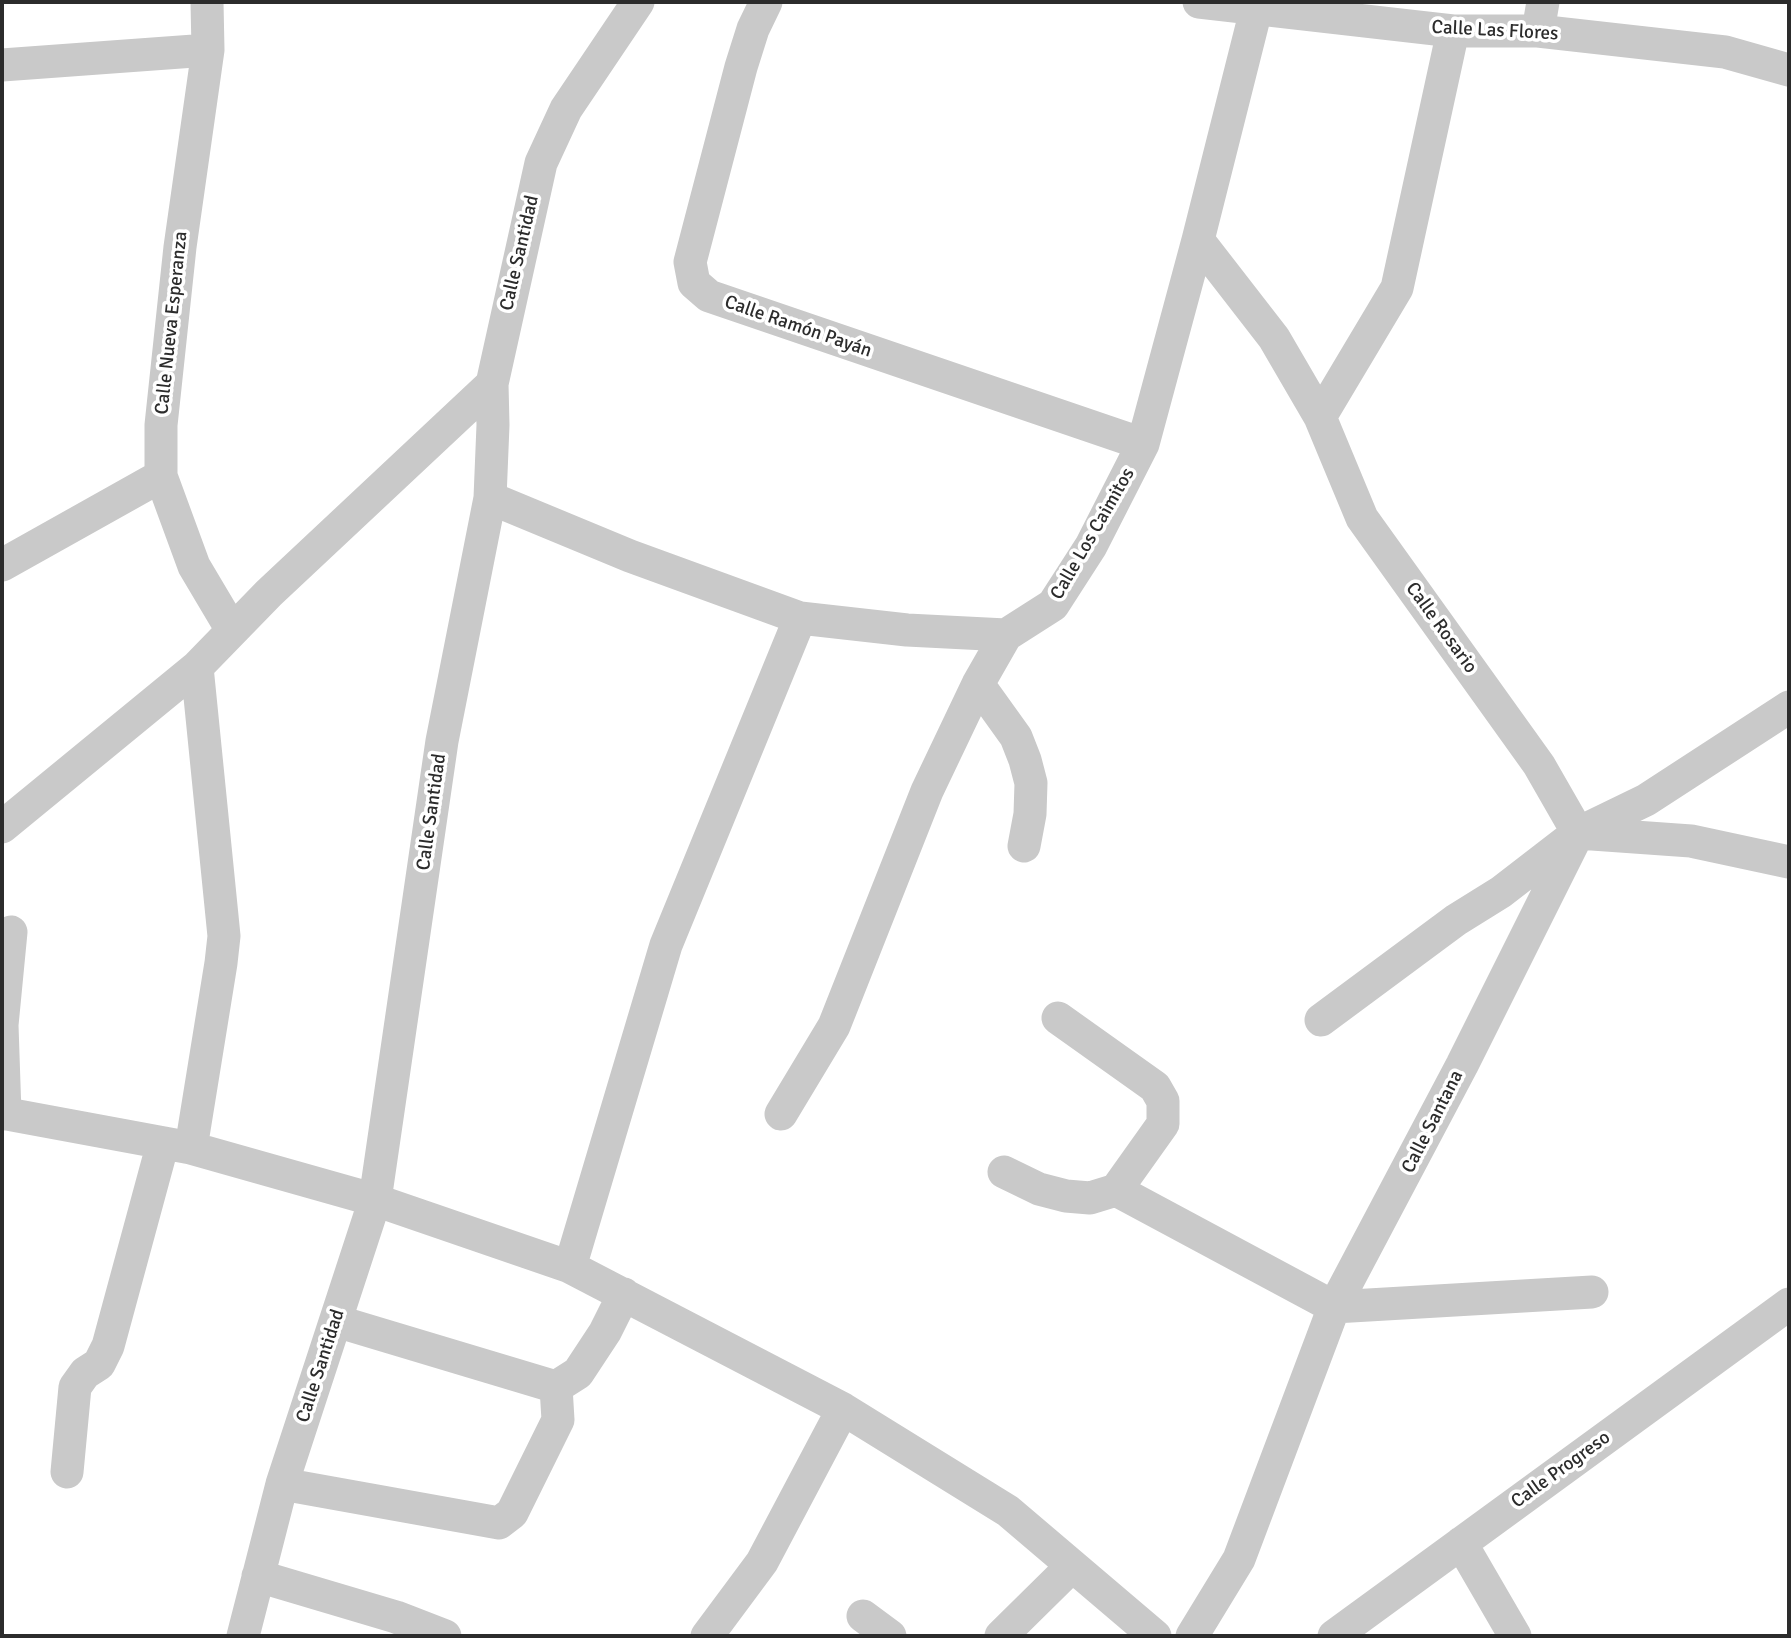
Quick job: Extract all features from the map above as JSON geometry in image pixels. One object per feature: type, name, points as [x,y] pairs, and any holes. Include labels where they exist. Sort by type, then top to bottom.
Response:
[{"type":"street","name":"Calle Nueva Esperanza","points":[[207,2],[208,50],[180,247],[161,425],[161,476],[194,566],[232,630]]},
{"type":"street","name":"Calle Santidad","points":[[243,1636],[282,1483],[375,1200],[442,741],[490,498],[492,384],[541,163],[566,109],[638,2]]},
{"type":"street","name":"Calle Ramón Payán","points":[[766,2],[753,29],[741,67],[690,262],[694,283],[709,296],[1143,444]]},
{"type":"street","name":"Calle Las Flores","points":[[1199,2],[1452,31],[1541,16],[1725,51],[1789,70]]},
{"type":"street","name":"Calle Los Caimitos","points":[[1006,635],[1053,605],[1091,546],[1143,444],[1256,10]]},
{"type":"street","points":[[1320,417],[1397,288],[1452,31]]},
{"type":"street","points":[[2,65],[208,50]]},
{"type":"street","name":"Calle Rosario","points":[[1198,240],[1275,338],[1320,417],[1362,518],[1539,765],[1578,833]]},
{"type":"street","points":[[2,827],[197,667],[232,630],[492,384]]},
{"type":"street","points":[[2,565],[161,476]]},
{"type":"street","points":[[490,498],[630,556],[800,618],[907,630],[1006,635],[978,684],[927,791],[834,1026],[781,1114]]},
{"type":"street","points":[[570,1266],[666,945],[800,618]]},
{"type":"street","points":[[67,1472],[75,1387],[85,1373],[99,1364],[108,1346],[177,1145],[221,963],[223,936],[197,667]]},
{"type":"street","points":[[978,684],[1016,737],[1025,760],[1031,783],[1030,814],[1024,846]]},
{"type":"street","points":[[1321,1020],[1456,920],[1501,892],[1578,833],[1646,800],[1789,707]]},
{"type":"street","points":[[1578,833],[1691,841],[1789,862]]},
{"type":"street","name":"Calle Santana","points":[[1192,1636],[1239,1559],[1334,1307],[1450,1088],[1578,833]]},
{"type":"street","points":[[11,932],[2,1025],[4,1114],[177,1145],[375,1200],[570,1266],[843,1409],[1007,1511],[1155,1636]]},
{"type":"street","points":[[1004,1172],[1039,1189],[1066,1196],[1090,1198],[1116,1190],[1163,1124],[1163,1101],[1155,1087],[1058,1018]]},
{"type":"street","points":[[1116,1190],[1334,1307],[1592,1292]]},
{"type":"street","points":[[336,1321],[556,1387],[578,1373],[605,1332],[624,1294]]},
{"type":"street","name":"Calle Progreso","points":[[1334,1636],[1789,1304]]},
{"type":"street","points":[[282,1483],[499,1523],[512,1513],[558,1420],[556,1387]]},
{"type":"street","points":[[707,1636],[762,1562],[843,1409]]},
{"type":"street","points":[[1461,1543],[1515,1636]]},
{"type":"street","points":[[1002,1636],[1072,1566]]},
{"type":"street","points":[[258,1576],[396,1616],[445,1636]]},
{"type":"street","points":[[863,1616],[890,1636]]}]
